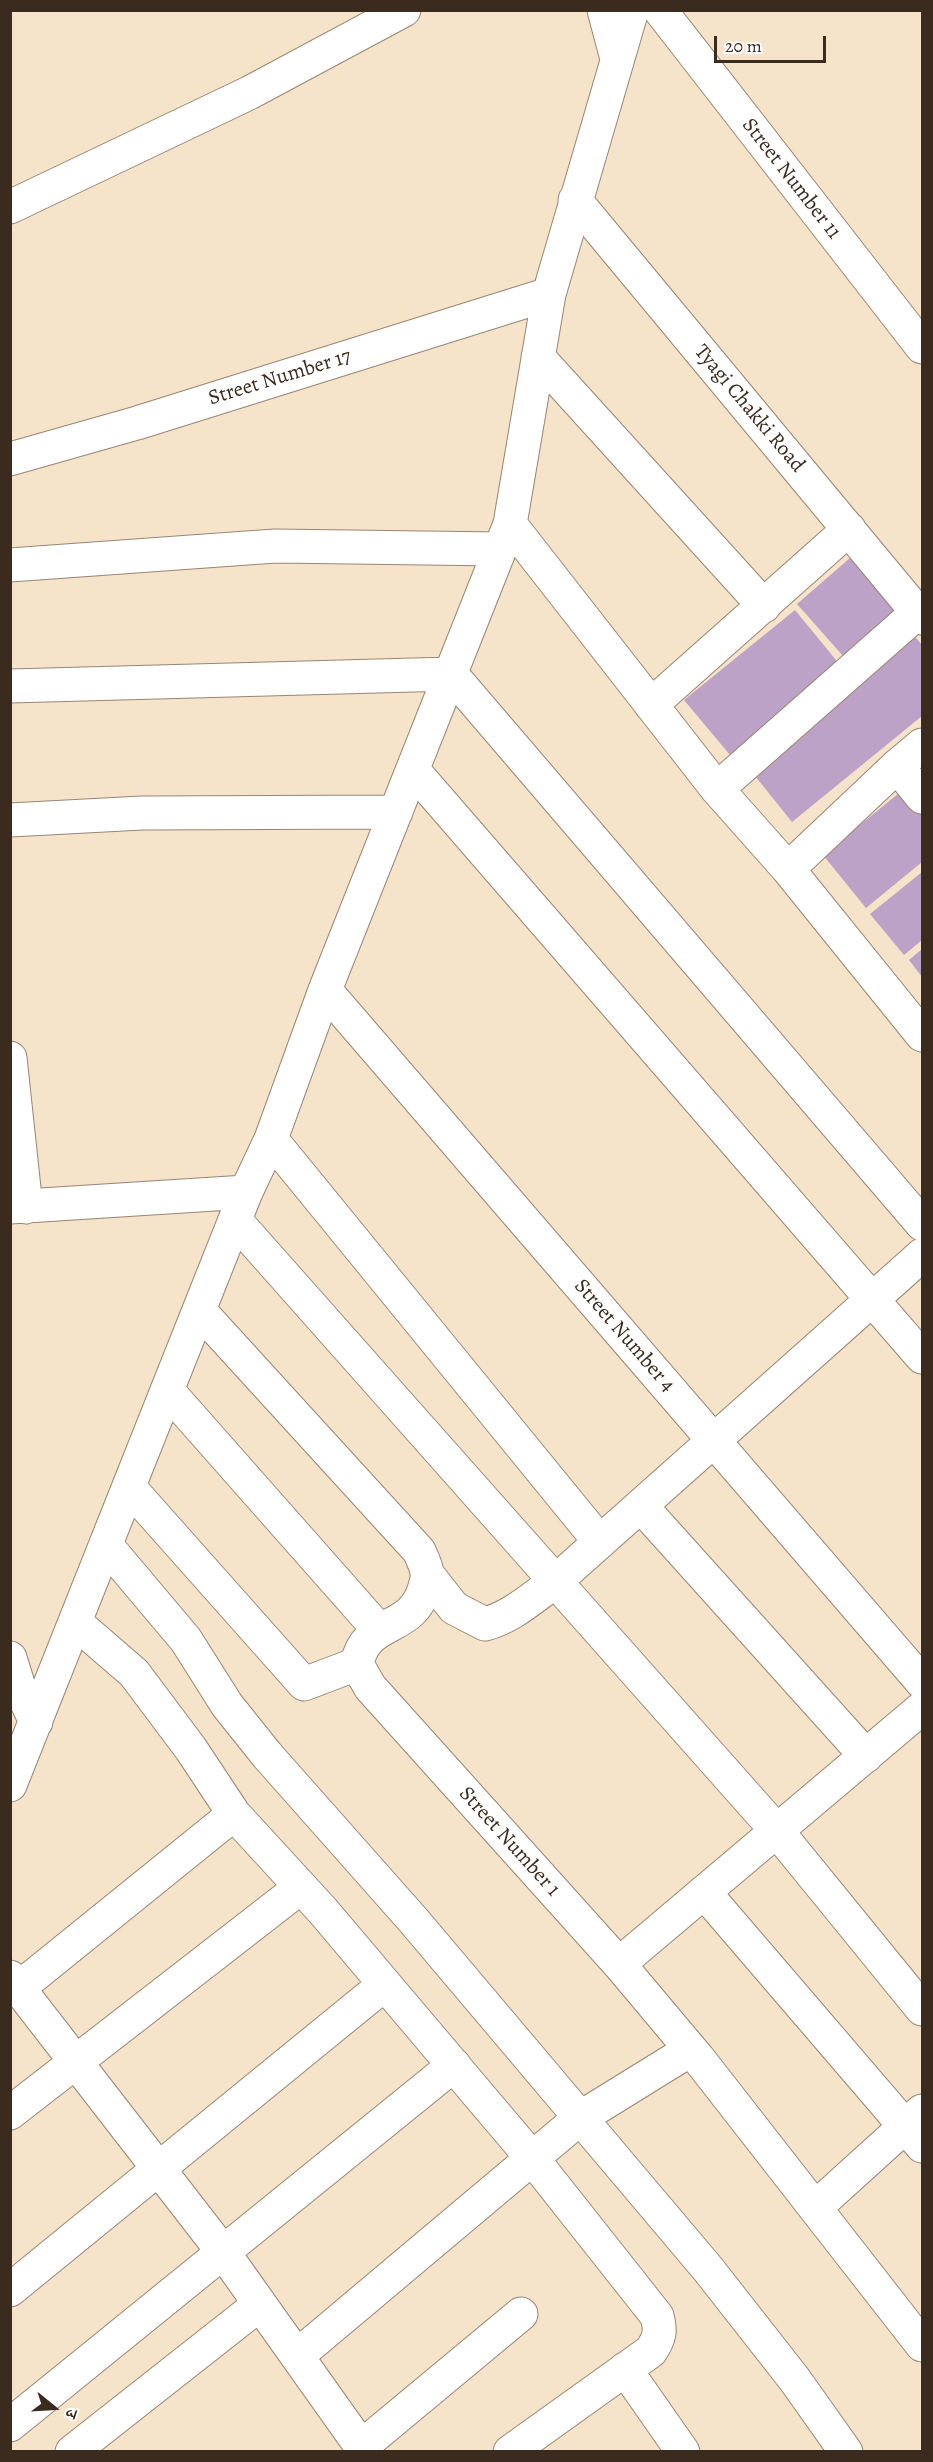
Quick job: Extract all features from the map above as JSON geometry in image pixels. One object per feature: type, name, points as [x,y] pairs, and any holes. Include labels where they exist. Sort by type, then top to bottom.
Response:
[{"type":"street","points":[[10,207],[249,93],[404,10]]},
{"type":"street","points":[[604,10],[617,59]]},
{"type":"street","points":[[14,1766],[36,1722],[240,1206],[271,1139],[325,990],[505,537],[549,294],[632,10]]},
{"type":"street","name":"Street Number 11","points":[[660,10],[922,346]]},
{"type":"street","name":"Tyagi Chakki Road","points":[[575,200],[920,615]]},
{"type":"street","name":"Street Number 17","points":[[10,459],[137,423],[549,294]]},
{"type":"street","points":[[538,357],[764,606]]},
{"type":"street","points":[[651,705],[849,529]]},
{"type":"street","points":[[10,565],[274,546],[505,537]]},
{"type":"street","points":[[505,537],[651,705],[717,789],[788,869],[922,1035]]},
{"type":"street","points":[[717,789],[920,615]]},
{"type":"street","points":[[10,686],[451,674]]},
{"type":"street","points":[[451,674],[922,1224]]},
{"type":"street","points":[[788,869],[922,744]]},
{"type":"street","points":[[897,766],[922,797]]},
{"type":"street","points":[[413,770],[922,1357]]},
{"type":"street","points":[[10,820],[142,813],[396,812]]},
{"type":"street","name":"Street Number 4","points":[[325,990],[922,1682]]},
{"type":"street","points":[[10,1058],[18,1207],[240,1206]]},
{"type":"street","points":[[271,1139],[600,1542]]},
{"type":"street","points":[[240,1206],[556,1581],[777,1831],[922,2009]]},
{"type":"street","points":[[199,1310],[419,1551],[428,1575],[454,1608],[485,1624],[499,1621],[556,1581],[922,1255]]},
{"type":"street","points":[[167,1390],[379,1630]]},
{"type":"street","points":[[129,1487],[304,1684],[357,1664],[360,1649],[379,1630],[412,1613],[422,1599],[428,1575]]},
{"type":"street","points":[[641,1506],[866,1755]]},
{"type":"street","points":[[106,1545],[186,1640],[227,1705],[267,1755],[414,1921],[708,2269],[795,2380],[846,2451]]},
{"type":"street","points":[[75,1622],[134,1673],[191,1749],[234,1814],[301,1887],[532,2158],[657,2316],[661,2330],[651,2351],[514,2451]]},
{"type":"street","points":[[10,1658],[18,1684],[36,1722]]},
{"type":"street","name":"Street Number 1","points":[[357,1664],[370,1687],[619,1964],[816,2207],[922,2345]]},
{"type":"street","points":[[619,1964],[922,1708]]},
{"type":"street","points":[[234,1814],[15,1982],[223,2252],[363,2449],[521,2314]]},
{"type":"street","points":[[10,2112],[301,1887]]},
{"type":"street","points":[[704,1892],[917,2128],[816,2207]]},
{"type":"street","points":[[10,2290],[385,1984]]},
{"type":"street","points":[[297,2356],[580,2118],[690,2050]]},
{"type":"street","points":[[10,2426],[454,2066]]},
{"type":"street","points":[[72,2451],[260,2304]]},
{"type":"street","points":[[625,2369],[683,2451]]},
{"type":"building","points":[[850,558],[895,610],[843,656],[797,604]]},
{"type":"building","points":[[795,610],[845,671],[735,761],[684,700]]},
{"type":"building","points":[[911,632],[922,645],[922,716],[792,822],[747,766]]},
{"type":"building","points":[[904,789],[922,812],[922,862],[866,908],[823,855]]},
{"type":"building","points":[[922,872],[922,940],[904,955],[870,914]]},
{"type":"building","points":[[922,949],[922,977],[909,960]]}]
